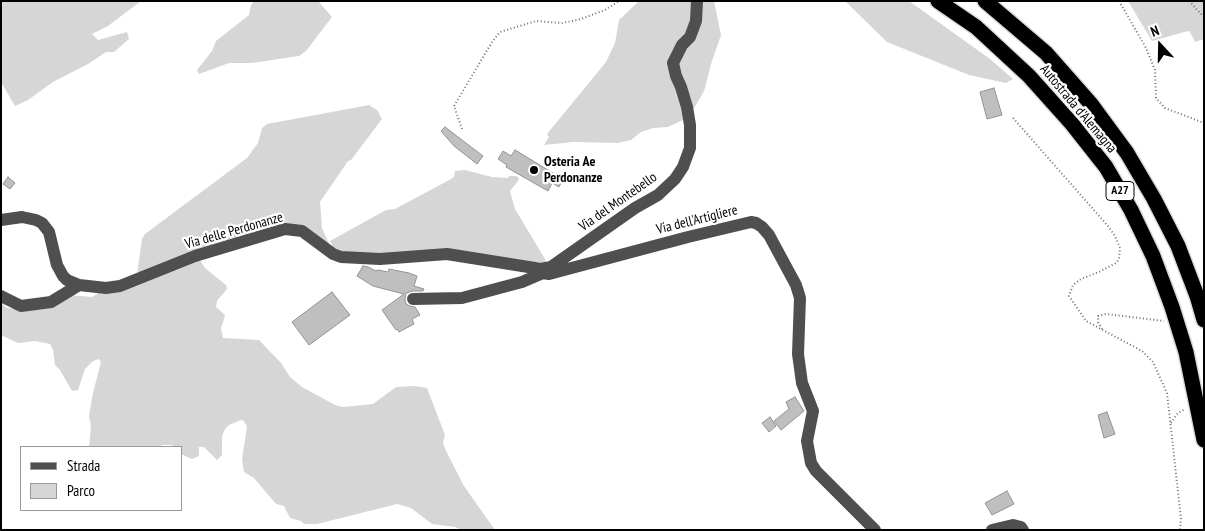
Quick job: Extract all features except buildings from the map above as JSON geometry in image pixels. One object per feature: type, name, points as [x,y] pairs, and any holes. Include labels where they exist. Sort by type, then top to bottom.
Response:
[{"type":"highway","name":"Autostrada d'Alemagna","points":[[938,1],[976,27],[1029,76],[1072,124],[1106,167],[1131,210],[1153,256],[1172,307],[1186,352],[1204,440]]},
{"type":"highway","name":"Autostrada d'Alemagna","points":[[985,1],[1046,53],[1091,104],[1127,153],[1154,199],[1178,246],[1204,320]]},
{"type":"street","name":"Via del Montebello","points":[[542,271],[551,267],[635,208],[658,195],[676,179],[683,167],[690,148],[690,125],[687,107],[673,63],[682,44],[690,36],[696,21],[697,1]]},
{"type":"street","points":[[1,220],[22,217],[36,220],[45,226],[52,240],[59,270],[67,280],[79,285]]},
{"type":"street","name":"Via dell'Artigliere","points":[[542,271],[549,274],[688,237],[756,222],[769,235],[796,286],[800,298],[798,354],[802,383],[813,411],[807,441],[811,463],[816,471],[876,530]]},
{"type":"street","name":"Via delle Perdonanze","points":[[79,285],[106,288],[120,286],[195,256],[277,230],[290,228],[302,231],[333,254],[341,257],[380,259],[447,254],[542,271]]},
{"type":"street","points":[[413,299],[462,298],[522,282],[542,271]]},
{"type":"street","points":[[1,296],[21,306],[50,302],[79,285]]},
{"type":"street","points":[[992,530],[1013,525],[1021,527],[1023,530]]},
{"type":"path","points":[[462,129],[454,106],[492,42],[500,32],[514,26],[536,21],[562,23],[605,10],[619,1]]},
{"type":"path","points":[[1119,1],[1146,48],[1155,70],[1156,98],[1165,108],[1204,123]]},
{"type":"path","points":[[1189,1],[1204,17]]},
{"type":"path","points":[[1013,118],[1108,226],[1120,248],[1119,259],[1116,263],[1081,279],[1073,285],[1069,296],[1086,321],[1142,351],[1153,362],[1167,393],[1181,519],[1180,530]]},
{"type":"path","points":[[1102,329],[1098,322],[1098,316],[1106,314],[1166,322]]},
{"type":"path","points":[[1171,424],[1178,413],[1187,408]]},
{"type":"green space","points":[[1,1],[141,1],[108,26],[92,34],[98,40],[127,32],[129,39],[114,52],[106,52],[15,106],[1,82]]},
{"type":"green space","points":[[254,1],[318,1],[332,17],[306,51],[299,56],[252,63],[229,63],[199,74],[197,70],[212,51],[216,41],[249,15]]},
{"type":"green space","points":[[639,1],[714,1],[721,35],[704,91],[689,117],[668,127],[653,128],[641,132],[631,140],[618,143],[573,142],[544,145],[549,137],[547,134],[606,62],[615,43],[619,20]]},
{"type":"green space","points":[[845,1],[909,1],[990,59],[1013,79],[1006,83],[969,75],[887,42]]},
{"type":"green space","points":[[1128,1],[1204,1],[1204,39],[1195,42],[1188,31],[1152,41]]},
{"type":"green space","points":[[369,105],[377,110],[382,119],[351,160],[348,161],[320,202],[322,228],[330,246],[300,230],[137,275],[142,239],[145,234],[247,158],[258,143],[262,128],[267,124]]},
{"type":"green space","points":[[465,170],[492,177],[508,178],[509,176],[516,176],[519,178],[510,191],[515,209],[546,263],[404,253],[343,254],[333,247],[330,241],[386,210],[395,209],[451,179],[454,177],[455,171]]},
{"type":"green space","points":[[198,257],[205,268],[226,285],[227,289],[217,301],[216,307],[225,316],[221,328],[223,338],[259,340],[281,363],[290,377],[302,387],[335,405],[343,407],[373,404],[396,387],[415,386],[427,388],[445,435],[443,443],[446,451],[464,486],[495,530],[462,530],[455,527],[432,524],[411,508],[397,504],[317,524],[304,524],[301,521],[290,518],[284,506],[276,504],[254,478],[244,472],[242,459],[247,427],[244,421],[241,420],[229,425],[225,429],[222,436],[222,455],[217,460],[204,447],[199,447],[199,456],[192,459],[182,454],[182,446],[89,446],[91,426],[89,416],[101,362],[99,359],[93,361],[85,369],[78,390],[72,391],[55,365],[53,350],[50,344],[35,341],[18,343],[1,335],[1,303],[7,308],[14,309],[69,295],[92,297],[100,292]]},
{"type":"place","name":"Osteria Ae Perdonanze","points":[[534,170]]}]
